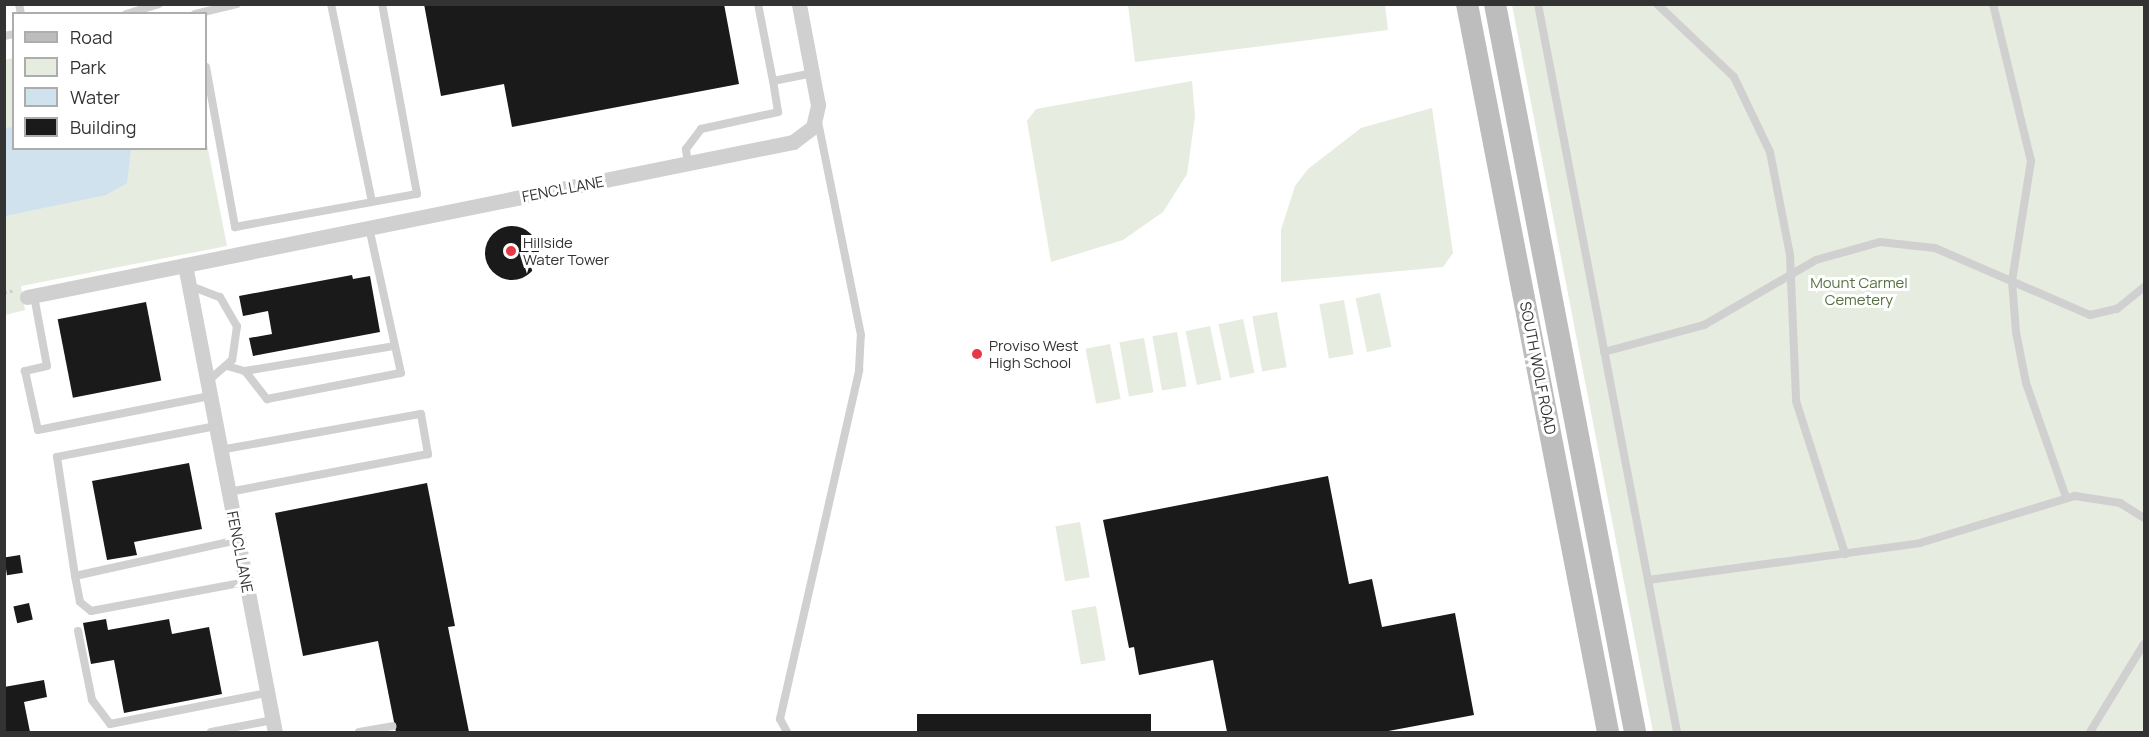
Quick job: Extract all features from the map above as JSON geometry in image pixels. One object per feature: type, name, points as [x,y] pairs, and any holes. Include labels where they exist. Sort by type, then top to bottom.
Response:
[{"type":"main road","name":"SOUTH WOLF ROAD","points":[[1467,4],[1608,732]]},
{"type":"main road","name":"SOUTH WOLF ROAD","points":[[1495,4],[1635,732]]},
{"type":"street","points":[[799,4],[813,73],[817,118]]},
{"type":"street","name":"FENCL LANE","points":[[30,296],[794,142],[817,118]]},
{"type":"street","name":"FENCL LANE","points":[[184,265],[274,726]]},
{"type":"lane","points":[[135,8],[158,4]]},
{"type":"lane","points":[[194,10],[237,4]]},
{"type":"lane","points":[[331,4],[372,202]]},
{"type":"lane","points":[[207,73],[235,227],[417,194],[382,4]]},
{"type":"lane","points":[[688,164],[686,149],[701,129],[777,112],[758,4]]},
{"type":"lane","points":[[1538,4],[1677,732]]},
{"type":"lane","points":[[1657,4],[1724,65],[1751,105],[1776,172],[1791,273],[1796,401],[1845,554]]},
{"type":"lane","points":[[1993,4],[2031,161],[2012,281],[2026,383],[2066,497]]},
{"type":"lane","points":[[773,81],[813,73]]},
{"type":"lane","points":[[786,732],[780,719],[860,358],[845,245],[817,118]]},
{"type":"lane","points":[[245,371],[267,399],[401,373],[369,228]]},
{"type":"lane","points":[[1604,352],[1704,325],[1791,273],[1850,247],[1894,242],[1935,248],[2097,316],[2117,309],[2145,287]]},
{"type":"lane","points":[[30,296],[48,366],[25,371],[38,430],[209,389],[227,366],[237,343],[231,310],[205,289],[188,285]]},
{"type":"lane","points":[[227,366],[245,371],[395,346]]},
{"type":"lane","points":[[220,450],[421,414],[428,454],[229,492]]},
{"type":"lane","points":[[216,426],[57,457],[75,576],[80,602],[91,610],[246,582]]},
{"type":"lane","points":[[1648,579],[1845,554],[1933,540],[2066,497],[2120,503],[2145,518]]},
{"type":"lane","points":[[75,576],[238,540]]},
{"type":"lane","points":[[78,631],[92,700],[110,724],[267,693]]},
{"type":"lane","points":[[2090,732],[2145,644]]},
{"type":"lane","points":[[211,732],[274,726]]},
{"type":"lane","points":[[359,732],[392,726]]},
{"type":"green space","points":[[1128,5],[1385,5],[1388,30],[1135,62]]},
{"type":"green space","name":"Mount Carmel Cemetery","points":[[1512,5],[2144,5],[2144,732],[1653,732]]},
{"type":"green space","points":[[12,58],[12,150],[207,150],[207,144],[227,246],[21,286],[25,310],[5,315],[4,60]]},
{"type":"green space","points":[[1192,81],[1195,116],[1187,174],[1163,212],[1123,240],[1051,262],[1027,121],[1036,109]]},
{"type":"green space","points":[[1432,108],[1453,253],[1443,267],[1281,282],[1281,230],[1295,186],[1308,169],[1361,128]]},
{"type":"green space","points":[[1380,293],[1391,347],[1367,352],[1356,298]]},
{"type":"green space","points":[[1344,300],[1354,354],[1329,359],[1319,304]]},
{"type":"green space","points":[[1277,312],[1287,367],[1262,371],[1252,316]]},
{"type":"green space","points":[[1243,319],[1254,373],[1230,378],[1219,324]]},
{"type":"green space","points":[[1210,326],[1221,380],[1197,385],[1186,331]]},
{"type":"green space","points":[[1177,332],[1187,386],[1162,391],[1152,336]]},
{"type":"green space","points":[[1144,338],[1154,392],[1129,397],[1119,342]]},
{"type":"green space","points":[[1110,344],[1121,399],[1096,404],[1085,349]]},
{"type":"green space","points":[[1080,522],[1090,577],[1065,581],[1055,526]]},
{"type":"green space","points":[[1096,606],[1106,660],[1081,665],[1071,610]]},
{"type":"water","points":[[12,127],[12,150],[131,150],[127,183],[106,195],[5,216],[5,128]]},
{"type":"building","points":[[424,4],[724,4],[739,84],[512,127],[504,84],[441,96]]},
{"type":"building","name":"Hillside Water Tower","points":[[512,226],[522,228],[531,234],[537,243],[539,253],[537,263],[531,272],[522,278],[512,280],[502,278],[493,272],[487,263],[485,253],[487,243],[493,234],[502,228]]},
{"type":"building","points":[[352,275],[353,279],[370,276],[380,332],[253,356],[249,338],[272,334],[268,311],[243,316],[239,296]]},
{"type":"building","points":[[146,302],[161,381],[73,398],[58,319]]},
{"type":"building","points":[[189,463],[202,529],[134,542],[137,555],[107,560],[92,481]]},
{"type":"building","points":[[1328,476],[1349,584],[1372,579],[1382,627],[1455,613],[1474,715],[1383,732],[1227,732],[1213,660],[1139,675],[1134,647],[1129,648],[1103,520]]},
{"type":"building","points":[[427,483],[455,626],[448,627],[469,732],[396,732],[378,641],[303,656],[275,513]]},
{"type":"building","points":[[20,555],[23,573],[7,575],[4,558]]},
{"type":"building","points":[[29,603],[33,620],[17,623],[13,607]]},
{"type":"building","points":[[106,619],[108,630],[169,619],[172,634],[209,627],[222,694],[124,713],[114,660],[91,664],[83,623]]},
{"type":"building","points":[[44,680],[47,697],[24,702],[30,732],[4,732],[4,687]]},
{"type":"building","points":[[917,714],[1151,714],[1151,732],[917,732]]},
{"type":"place","name":"Hillside Water Tower","points":[[511,251]]},
{"type":"place","name":"Proviso West High School","points":[[977,354]]}]
